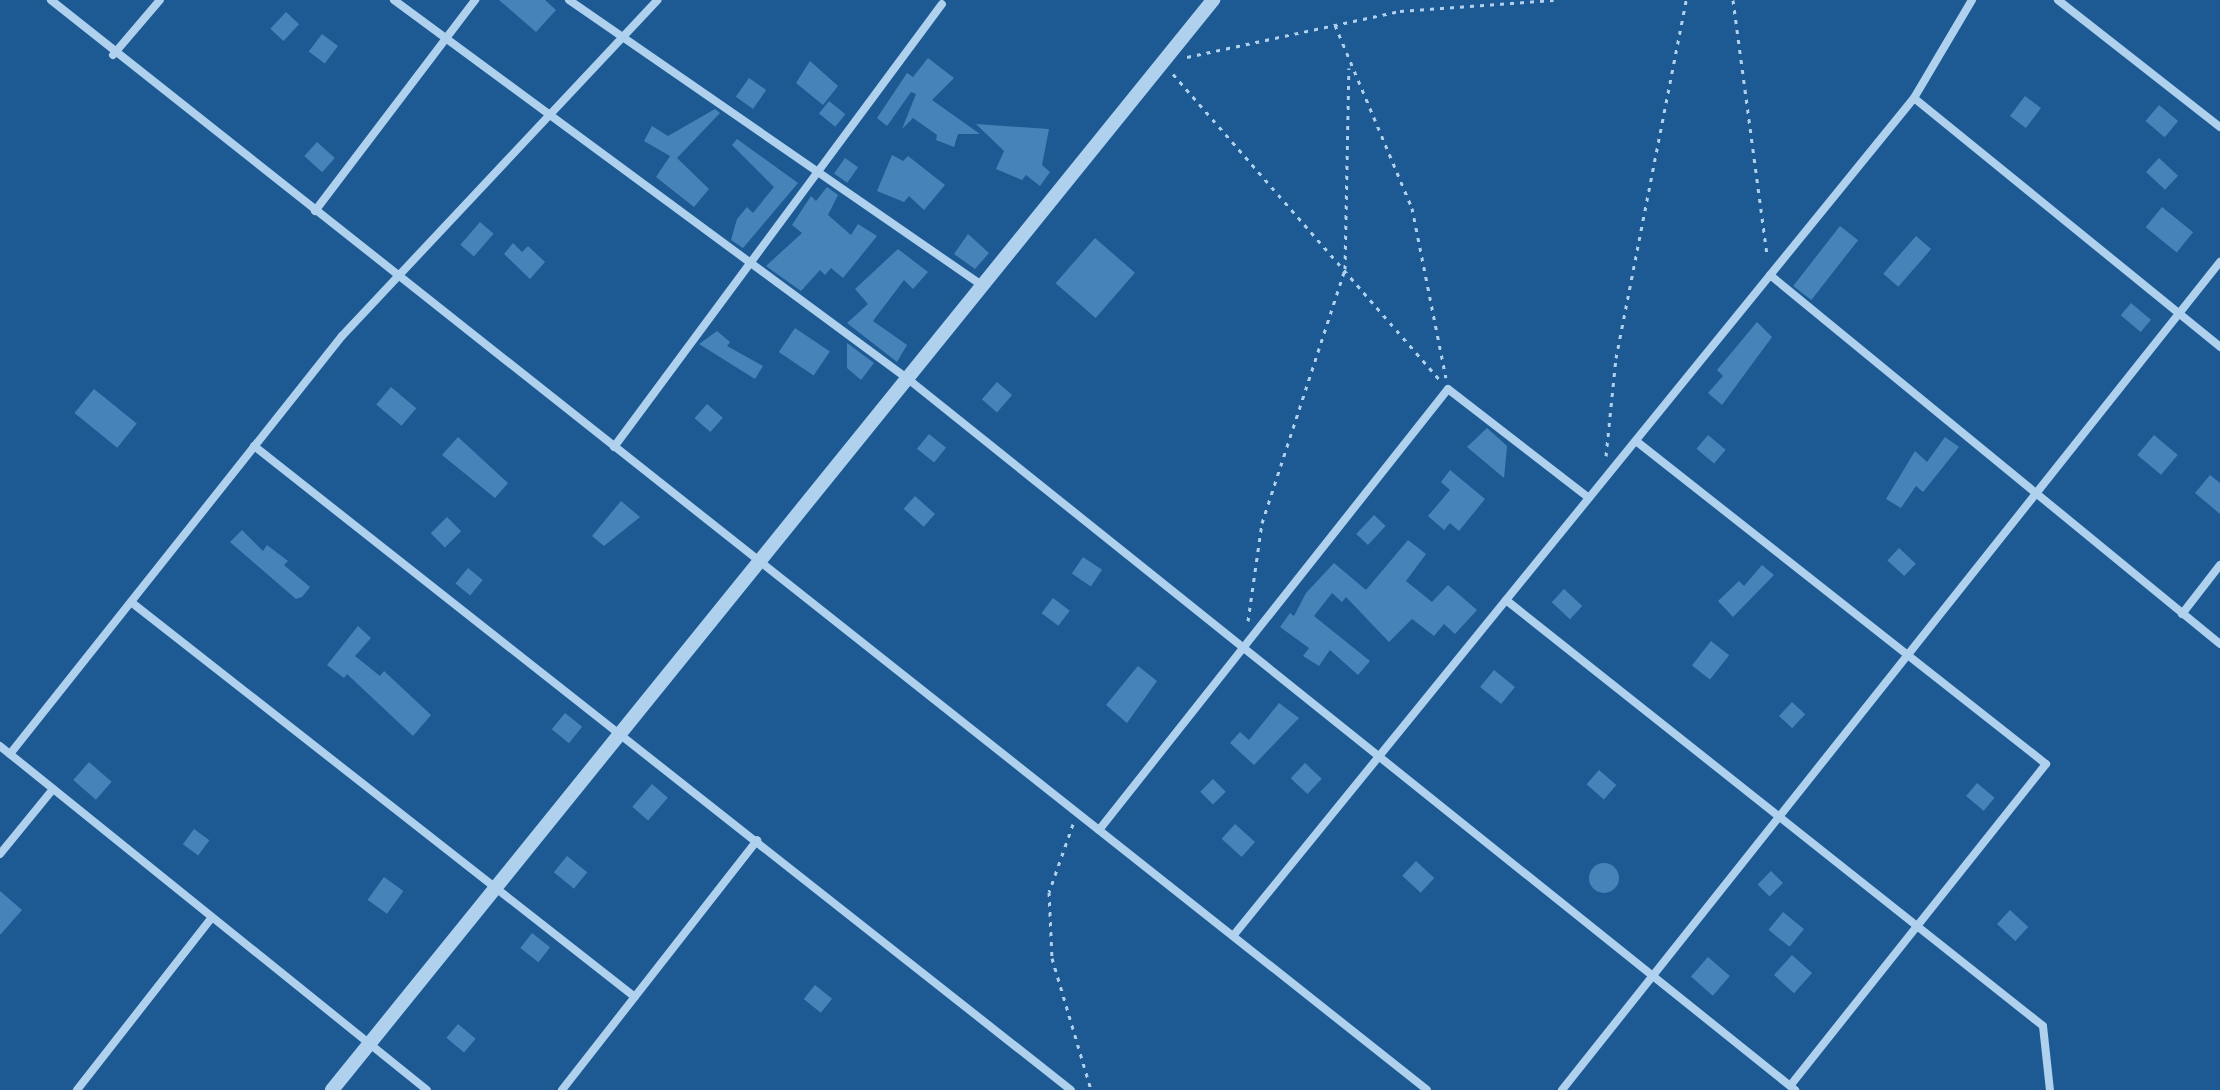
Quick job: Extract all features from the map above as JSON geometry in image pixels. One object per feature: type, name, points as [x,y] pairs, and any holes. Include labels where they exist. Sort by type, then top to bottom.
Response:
[{"type":"street","points":[[51,0],[113,55],[398,276],[1427,1090]]},
{"type":"street","points":[[113,55],[160,0]]},
{"type":"street","points":[[394,0],[908,379],[1793,1088],[2046,764],[1636,441]]},
{"type":"street","points":[[315,211],[475,0]]},
{"type":"street","points":[[569,0],[983,286]]},
{"type":"street","points":[[10,754],[254,446],[398,276],[658,0]]},
{"type":"street","points":[[332,1090],[1213,0]]},
{"type":"street","points":[[1233,936],[1914,98],[1972,0]]},
{"type":"street","points":[[2058,0],[2220,127]]},
{"type":"street","points":[[614,447],[942,4]]},
{"type":"street","points":[[1914,98],[2220,347]]},
{"type":"street","points":[[1562,1090],[2220,262]]},
{"type":"street","points":[[1770,275],[2220,644]]},
{"type":"street","points":[[1099,830],[1448,389],[1589,498]]},
{"type":"street","points":[[254,446],[1071,1090]]},
{"type":"street","points":[[2182,614],[2220,565]]},
{"type":"street","points":[[1506,600],[2043,1026],[2050,1090]]},
{"type":"street","points":[[131,602],[635,997]]},
{"type":"street","points":[[0,746],[427,1090]]},
{"type":"street","points":[[0,854],[53,789]]},
{"type":"street","points":[[562,1090],[757,840]]},
{"type":"street","points":[[77,1090],[212,917]]},
{"type":"path","points":[[1448,389],[1163,62],[1400,11],[1554,0]]},
{"type":"path","points":[[1604,479],[1616,358],[1686,0]]},
{"type":"path","points":[[1733,0],[1770,275]]},
{"type":"path","points":[[1335,25],[1349,68],[1412,208],[1448,389]]},
{"type":"path","points":[[1243,648],[1262,523],[1345,269],[1349,68]]},
{"type":"path","points":[[1077,813],[1049,905],[1052,958],[1091,1090]]},
{"type":"building","points":[[499,0],[545,0],[556,10],[536,32]]},
{"type":"building","points":[[286,12],[299,24],[283,41],[270,29]]},
{"type":"building","points":[[322,34],[338,46],[325,64],[309,52]]},
{"type":"building","points":[[928,58],[954,78],[932,100],[980,134],[958,134],[954,147],[936,140],[937,135],[913,118],[902,129],[916,94],[911,92],[887,126],[877,118],[907,73],[913,77]]},
{"type":"building","points":[[810,61],[838,86],[823,105],[796,83]]},
{"type":"building","points":[[749,78],[766,90],[753,109],[736,97]]},
{"type":"building","points":[[2025,96],[2041,108],[2026,128],[2010,116]]},
{"type":"building","points":[[829,101],[845,114],[835,127],[819,113]]},
{"type":"building","points":[[2159,105],[2178,121],[2165,137],[2146,121]]},
{"type":"building","points":[[715,109],[720,113],[677,158],[709,189],[694,207],[656,177],[670,156],[644,141],[652,126],[668,136]]},
{"type":"building","points":[[976,124],[1049,129],[1042,165],[1050,172],[1040,186],[1026,175],[1022,180],[996,169],[1004,151]]},
{"type":"building","points":[[737,139],[798,183],[743,248],[731,240],[737,219],[747,207],[753,213],[774,187],[732,145]]},
{"type":"building","points":[[317,142],[335,158],[322,172],[304,156]]},
{"type":"building","points":[[892,155],[903,161],[908,156],[945,185],[924,210],[909,196],[904,202],[877,191]]},
{"type":"building","points":[[845,158],[858,167],[847,183],[834,174]]},
{"type":"building","points":[[2159,158],[2178,176],[2165,190],[2146,172]]},
{"type":"building","points":[[827,187],[838,195],[828,215],[851,235],[858,224],[877,236],[843,278],[831,268],[825,275],[820,270],[801,291],[766,266],[802,233],[792,225],[811,196],[816,201]]},
{"type":"building","points":[[2162,207],[2193,232],[2177,252],[2146,227]]},
{"type":"building","points":[[480,222],[494,234],[474,256],[460,245]]},
{"type":"building","points":[[1840,226],[1858,240],[1811,300],[1793,286]]},
{"type":"building","points":[[968,234],[989,253],[975,269],[954,254]]},
{"type":"building","points":[[1916,236],[1931,249],[1898,287],[1883,274]]},
{"type":"building","points":[[1095,238],[1135,273],[1096,318],[1056,283]]},
{"type":"building","points":[[513,243],[522,252],[528,246],[545,262],[530,279],[504,254]]},
{"type":"building","points":[[898,249],[928,272],[913,289],[904,280],[873,321],[907,345],[897,362],[847,323],[868,304],[855,289]]},
{"type":"building","points":[[2131,303],[2151,320],[2141,332],[2121,315]]},
{"type":"building","points":[[1757,322],[1772,337],[1722,405],[1708,393],[1723,376],[1717,370]]},
{"type":"building","points":[[795,328],[830,351],[814,376],[779,352]]},
{"type":"building","points":[[717,331],[730,342],[727,346],[763,366],[755,379],[699,344]]},
{"type":"building","points":[[847,343],[874,363],[861,380],[847,368]]},
{"type":"building","points":[[997,382],[1012,395],[997,412],[982,399]]},
{"type":"building","points":[[391,387],[416,408],[401,426],[376,405]]},
{"type":"building","points":[[94,389],[137,424],[117,448],[74,413]]},
{"type":"building","points":[[707,404],[723,418],[710,432],[695,418]]},
{"type":"building","points":[[1487,428],[1507,446],[1504,478],[1467,447]]},
{"type":"building","points":[[929,434],[946,448],[934,463],[917,449]]},
{"type":"building","points":[[1708,435],[1726,450],[1714,464],[1696,449]]},
{"type":"building","points":[[2154,435],[2178,455],[2161,475],[2137,455]]},
{"type":"building","points":[[458,437],[508,483],[495,498],[442,455]]},
{"type":"building","points":[[1945,437],[1959,447],[1923,492],[1916,486],[1901,508],[1886,499],[1915,451],[1927,462]]},
{"type":"building","points":[[1450,470],[1485,499],[1459,531],[1450,523],[1444,530],[1428,516],[1450,490],[1441,482]]},
{"type":"building","points":[[2210,475],[2220,483],[2220,514],[2195,493]]},
{"type":"building","points":[[915,496],[935,514],[924,527],[904,509]]},
{"type":"building","points":[[621,501],[640,517],[604,546],[592,536]]},
{"type":"building","points":[[1374,515],[1386,526],[1368,545],[1356,534]]},
{"type":"building","points":[[447,517],[461,531],[445,547],[431,533]]},
{"type":"building","points":[[242,530],[263,551],[267,545],[288,561],[284,565],[310,587],[302,597],[296,599],[230,542]]},
{"type":"building","points":[[1408,540],[1426,554],[1406,581],[1432,602],[1448,585],[1477,610],[1455,634],[1444,624],[1434,636],[1412,619],[1389,642],[1346,597],[1342,602],[1332,593],[1314,616],[1370,661],[1358,675],[1330,650],[1319,666],[1303,656],[1309,648],[1280,627],[1290,613],[1294,616],[1306,593],[1334,563],[1366,590]]},
{"type":"building","points":[[1899,548],[1916,564],[1904,576],[1887,560]]},
{"type":"building","points":[[1083,557],[1102,570],[1091,586],[1072,574]]},
{"type":"building","points":[[1762,565],[1774,575],[1733,617],[1718,601],[1739,581],[1744,586]]},
{"type":"building","points":[[468,568],[483,580],[470,596],[455,584]]},
{"type":"building","points":[[1564,589],[1582,606],[1570,619],[1552,602]]},
{"type":"building","points":[[1053,598],[1070,611],[1058,626],[1042,613]]},
{"type":"building","points":[[358,626],[371,638],[355,656],[380,676],[384,671],[431,715],[413,736],[347,674],[344,678],[327,665]]},
{"type":"building","points":[[1711,641],[1729,655],[1710,680],[1692,665]]},
{"type":"building","points":[[1138,666],[1157,681],[1127,723],[1106,705]]},
{"type":"building","points":[[1494,670],[1515,687],[1501,704],[1480,687]]},
{"type":"building","points":[[1792,702],[1805,714],[1792,728],[1779,716]]},
{"type":"building","points":[[1279,703],[1299,718],[1254,765],[1230,743],[1240,732],[1249,740]]},
{"type":"building","points":[[565,713],[582,727],[569,743],[552,729]]},
{"type":"building","points":[[89,762],[112,782],[96,800],[73,780]]},
{"type":"building","points":[[1305,763],[1322,779],[1307,794],[1291,778]]},
{"type":"building","points":[[1599,770],[1616,785],[1604,799],[1587,784]]},
{"type":"building","points":[[1213,779],[1226,792],[1213,804],[1200,792]]},
{"type":"building","points":[[1977,783],[1995,798],[1984,811],[1966,796]]},
{"type":"building","points":[[652,784],[668,798],[648,820],[632,807]]},
{"type":"building","points":[[1235,824],[1255,842],[1242,857],[1222,839]]},
{"type":"building","points":[[194,829],[209,840],[198,856],[183,844]]},
{"type":"building","points":[[567,856],[587,872],[574,889],[554,872]]},
{"type":"building","points":[[1416,861],[1434,878],[1421,893],[1402,876]]},
{"type":"building","points":[[1604,863],[1615,867],[1619,878],[1615,889],[1604,893],[1593,889],[1589,878],[1593,867]]},
{"type":"building","points":[[1771,871],[1783,883],[1770,896],[1758,884]]},
{"type":"building","points":[[384,877],[403,891],[387,914],[368,900]]},
{"type":"building","points":[[0,891],[22,910],[0,935]]},
{"type":"building","points":[[2010,910],[2028,927],[2015,941],[1997,924]]},
{"type":"building","points":[[1783,912],[1804,929],[1790,947],[1769,930]]},
{"type":"building","points":[[532,933],[550,947],[538,962],[520,948]]},
{"type":"building","points":[[1792,955],[1812,973],[1794,993],[1774,975]]},
{"type":"building","points":[[1708,957],[1730,976],[1713,996],[1691,977]]},
{"type":"building","points":[[815,985],[832,999],[821,1013],[804,999]]},
{"type":"building","points":[[458,1024],[476,1039],[464,1053],[446,1038]]}]
